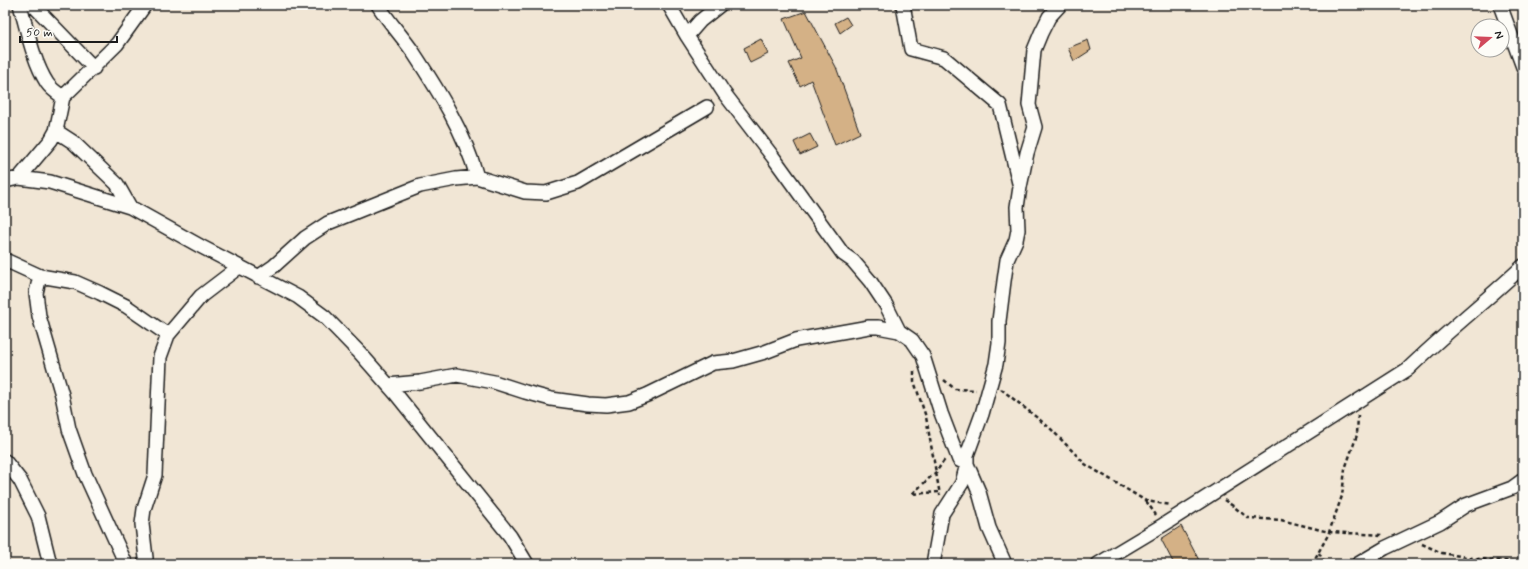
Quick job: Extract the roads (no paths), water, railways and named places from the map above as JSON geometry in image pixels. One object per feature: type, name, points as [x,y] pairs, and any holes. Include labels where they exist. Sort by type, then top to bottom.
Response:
[{"type":"street","points":[[20,5],[38,65],[47,84],[63,97]]},
{"type":"street","points":[[33,5],[94,68]]},
{"type":"street","points":[[19,178],[51,140],[56,131],[63,97],[117,44],[145,5]]},
{"type":"street","points":[[378,5],[412,51],[441,98],[461,134],[477,177]]},
{"type":"street","points":[[669,5],[724,93],[774,157],[843,254],[853,261],[870,281],[886,305],[899,331]]},
{"type":"street","points":[[687,36],[700,21],[720,5]]},
{"type":"street","points":[[903,5],[911,49],[944,58],[1000,105],[1020,187]]},
{"type":"street","points":[[934,564],[942,514],[962,483],[967,455],[976,432],[996,364],[999,343],[999,321],[1007,260],[1016,240],[1018,230],[1017,207],[1020,187],[1027,153],[1035,127],[1029,105],[1034,50],[1049,17],[1060,5]]},
{"type":"street","points":[[1500,5],[1523,68]]},
{"type":"street","points":[[258,277],[274,266],[305,238],[328,223],[420,186],[456,179],[477,177],[525,192],[546,193],[578,183],[707,107]]},
{"type":"street","points":[[56,131],[73,142],[117,184],[130,207]]},
{"type":"street","points":[[5,181],[19,178],[50,182],[130,207],[258,277],[298,297],[325,317],[360,353],[388,385],[439,446],[505,530],[527,564]]},
{"type":"street","points":[[5,260],[40,276],[76,282],[126,306],[168,335]]},
{"type":"street","points":[[144,564],[146,558],[142,524],[144,509],[155,475],[160,357],[168,335],[201,296],[239,266]]},
{"type":"street","points":[[1098,564],[1190,508],[1408,369],[1440,338],[1523,266]]},
{"type":"street","points":[[40,276],[36,293],[39,316],[62,395],[69,429],[85,474],[126,564]]},
{"type":"street","points":[[388,385],[457,376],[494,382],[551,399],[606,405],[629,402],[648,395],[713,363],[733,361],[765,352],[796,340],[869,327],[899,331],[912,340],[923,356],[941,413],[959,460],[966,464],[979,492],[989,528],[1006,564]]},
{"type":"street","points":[[5,461],[20,480],[38,516],[50,564]]},
{"type":"street","points":[[1358,564],[1385,548],[1440,522],[1466,505],[1512,488],[1523,480]]}]
